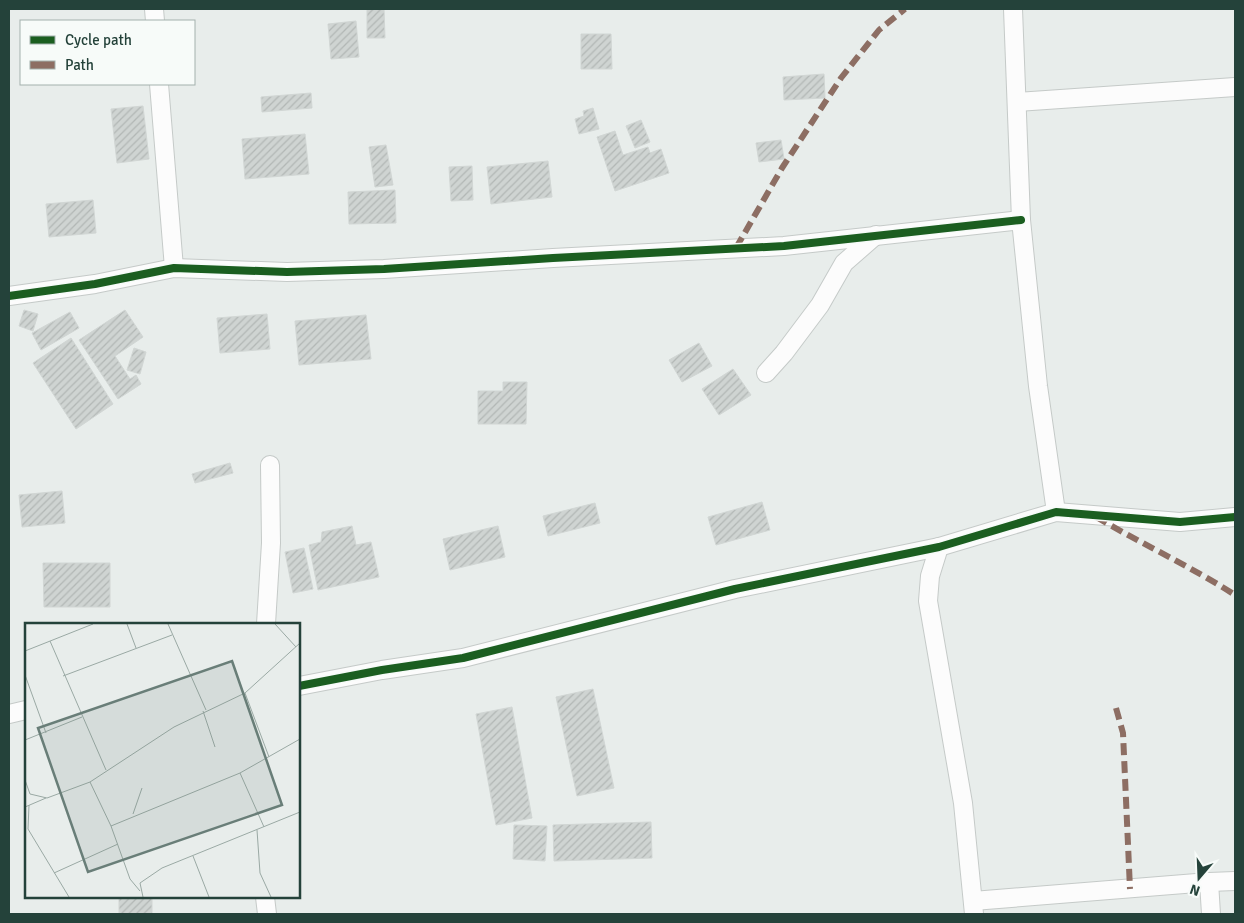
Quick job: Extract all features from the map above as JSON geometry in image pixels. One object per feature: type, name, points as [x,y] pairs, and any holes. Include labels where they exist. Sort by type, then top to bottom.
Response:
[{"type":"street","points":[[1013,9],[1021,220],[1038,386],[1056,512]]},
{"type":"street","points":[[160,85],[174,268]]},
{"type":"street","points":[[1018,102],[1235,86]]},
{"type":"street","points":[[9,296],[95,284],[174,268],[287,272],[384,269],[563,257],[784,246],[1021,220]]},
{"type":"street","points":[[766,373],[784,353],[820,305],[844,264],[876,235]]},
{"type":"street","points":[[266,623],[271,544],[270,465]]},
{"type":"street","points":[[300,686],[382,670],[463,658],[734,588],[938,547],[1056,512],[1180,522],[1235,517]]},
{"type":"street","points":[[938,547],[930,576],[928,601],[963,803],[974,908],[1209,882],[1235,882]]},
{"type":"street","points":[[9,714],[25,710]]},
{"type":"street","points":[[1209,882],[1211,914]]},
{"type":"street","points":[[265,898],[267,914]]},
{"type":"building","points":[[367,9],[384,9],[385,38],[367,38]]},
{"type":"building","points":[[356,21],[359,57],[331,59],[328,24]]},
{"type":"building","points":[[581,34],[611,34],[612,69],[581,69]]},
{"type":"building","points":[[824,74],[825,98],[784,100],[783,77]]},
{"type":"building","points":[[311,93],[312,108],[262,112],[261,97]]},
{"type":"building","points":[[143,106],[149,159],[117,163],[111,109]]},
{"type":"building","points":[[593,108],[599,129],[579,134],[575,119],[584,116],[583,111]]},
{"type":"building","points":[[641,120],[650,142],[635,148],[626,126]]},
{"type":"building","points":[[615,131],[623,155],[648,147],[650,153],[661,149],[669,173],[615,191],[597,137]]},
{"type":"building","points":[[305,134],[309,174],[245,179],[242,139]]},
{"type":"building","points":[[781,140],[784,159],[759,162],[756,143]]},
{"type":"building","points":[[386,145],[393,185],[375,187],[369,147]]},
{"type":"building","points":[[548,161],[552,197],[491,204],[487,167]]},
{"type":"building","points":[[472,166],[473,200],[451,201],[449,167]]},
{"type":"building","points":[[395,190],[396,223],[349,224],[348,192]]},
{"type":"building","points":[[93,200],[96,233],[49,237],[46,204]]},
{"type":"building","points":[[24,310],[38,314],[33,331],[19,326]]},
{"type":"building","points":[[125,310],[143,337],[115,356],[130,379],[136,375],[141,384],[118,399],[79,340]]},
{"type":"building","points":[[70,312],[79,328],[41,350],[32,333]]},
{"type":"building","points":[[267,314],[270,349],[220,353],[217,318]]},
{"type":"building","points":[[366,315],[371,359],[299,365],[295,321]]},
{"type":"building","points":[[71,338],[113,404],[76,429],[33,363]]},
{"type":"building","points":[[699,343],[712,366],[682,382],[669,360]]},
{"type":"building","points":[[134,348],[146,352],[140,374],[127,370]]},
{"type":"building","points":[[733,369],[751,395],[719,415],[702,389]]},
{"type":"building","points":[[503,382],[527,382],[526,424],[478,424],[478,391],[503,391]]},
{"type":"building","points":[[230,463],[233,473],[195,483],[192,474]]},
{"type":"building","points":[[62,491],[65,523],[22,527],[19,495]]},
{"type":"building","points":[[762,502],[770,530],[716,545],[708,517]]},
{"type":"building","points":[[595,503],[600,523],[548,536],[543,516]]},
{"type":"building","points":[[352,526],[356,545],[371,542],[379,577],[318,590],[309,545],[321,542],[322,532]]},
{"type":"building","points":[[498,526],[505,557],[450,570],[443,539]]},
{"type":"building","points":[[304,548],[313,589],[293,593],[285,552]]},
{"type":"building","points":[[43,563],[110,563],[110,607],[44,607]]},
{"type":"building","points":[[593,689],[614,788],[577,796],[556,697]]},
{"type":"building","points":[[512,707],[532,818],[496,825],[476,714]]},
{"type":"building","points":[[651,822],[652,858],[554,861],[553,825]]},
{"type":"building","points":[[514,825],[547,826],[545,861],[513,859]]},
{"type":"building","points":[[119,898],[152,898],[152,914],[119,914]]},
{"type":"marked path","points":[[736,248],[782,168],[841,78],[879,30],[905,9]]},
{"type":"marked path","points":[[1096,517],[1201,574],[1235,595]]},
{"type":"marked path","points":[[1116,708],[1123,733],[1130,889]]},
{"type":"cycle path","points":[[9,296],[95,284],[174,268],[287,272],[384,269],[784,246],[1021,220]]},
{"type":"cycle path","points":[[300,686],[382,670],[463,658],[735,589],[939,547],[1056,512],[1180,522],[1235,517]]}]
